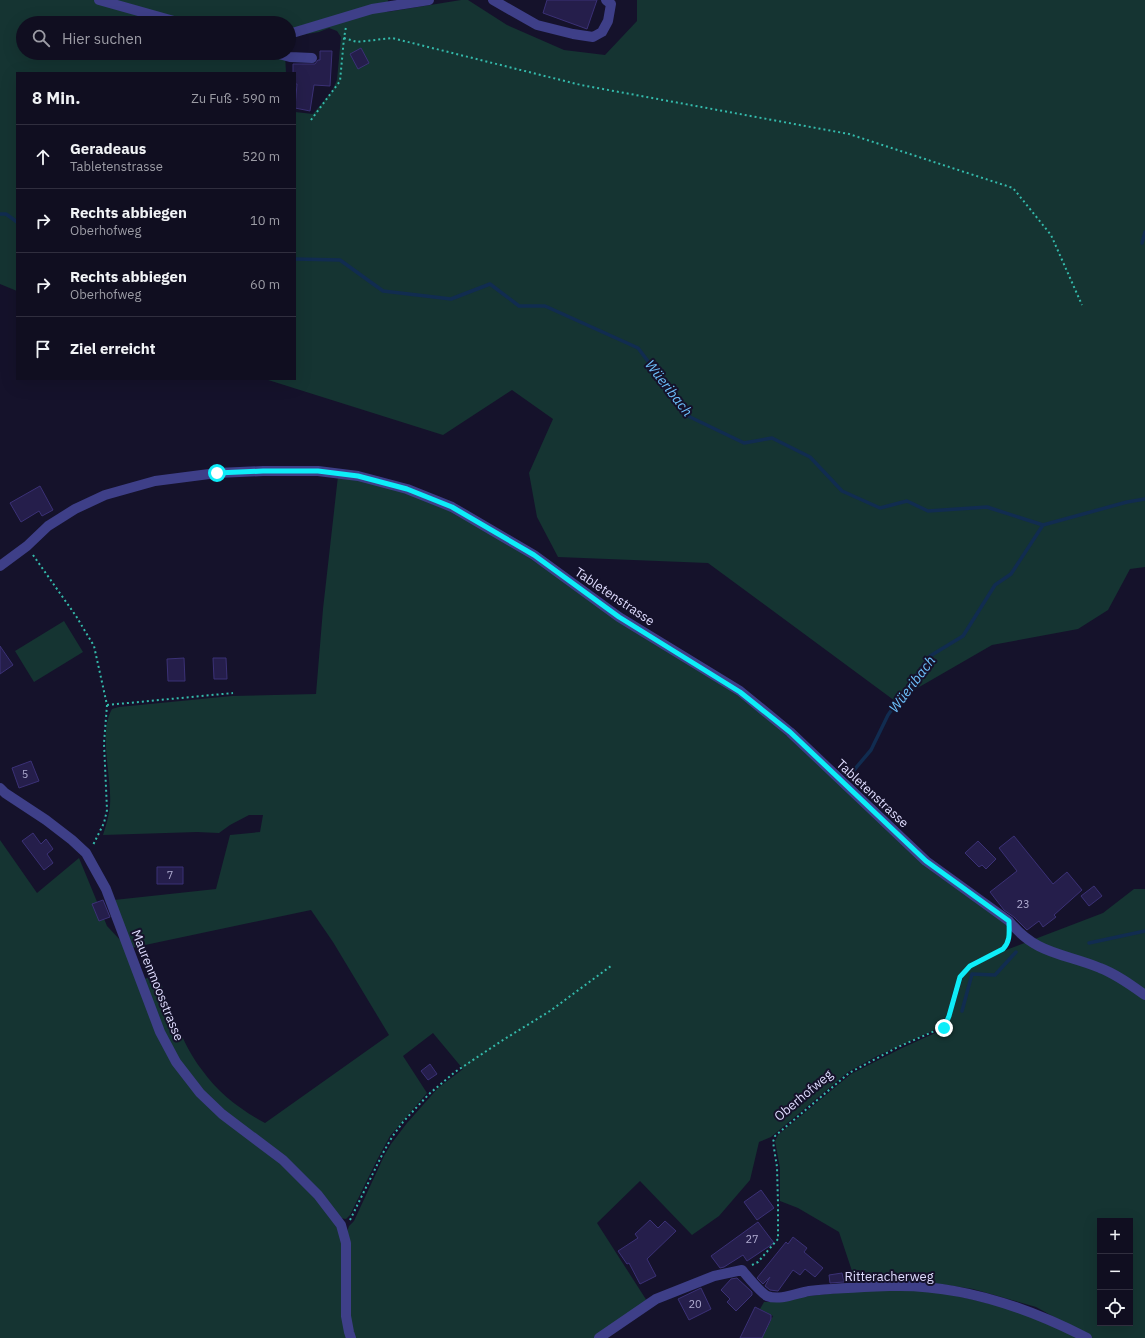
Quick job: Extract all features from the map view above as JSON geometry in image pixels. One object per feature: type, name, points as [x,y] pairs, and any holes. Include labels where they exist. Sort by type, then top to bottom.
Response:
[{"type":"street","points":[[98,0],[156,16]]},
{"type":"street","points":[[296,32],[372,9],[429,0]]},
{"type":"street","points":[[493,0],[537,25],[572,34],[593,37],[602,32],[608,21],[611,4],[606,0]]},
{"type":"street","points":[[296,57],[312,58]]},
{"type":"street","name":"Tabletenstrasse","points":[[0,566],[27,546],[48,526],[75,509],[105,495],[155,481],[217,473],[318,471],[358,476],[407,489],[452,507],[534,555],[619,617],[740,692],[790,732],[926,861],[1009,921],[1015,929],[1034,944],[1047,951],[1101,968],[1145,995]]},
{"type":"street","name":"Maurenmoosstrasse","points":[[0,788],[5,793],[46,820],[86,853],[106,889],[160,1032],[176,1062],[200,1093],[222,1114],[283,1160],[318,1195],[341,1225],[346,1244],[346,1316],[351,1338]]},
{"type":"street","points":[[599,1338],[656,1299],[714,1276],[742,1270]]},
{"type":"street","name":"Ritteracherweg","points":[[742,1270],[767,1296],[780,1297],[808,1291],[850,1288],[927,1286],[1003,1303],[1066,1327],[1087,1338]]},
{"type":"path","points":[[311,120],[340,81],[344,38],[349,16]]},
{"type":"path","points":[[344,38],[357,42],[392,38],[581,85],[849,134],[1013,188],[1051,236],[1082,306]]},
{"type":"path","points":[[27,546],[76,616],[94,646],[107,705],[104,743],[107,810],[100,833],[93,846],[86,853]]},
{"type":"path","points":[[107,705],[233,693]]},
{"type":"path","name":"Oberhofweg","points":[[742,1270],[758,1262],[778,1240],[777,1167],[773,1142],[775,1136],[850,1073],[898,1047],[944,1028],[960,977],[970,966],[1003,949],[1007,945],[1009,940],[1009,921]]},
{"type":"path","points":[[341,1225],[347,1223],[352,1218],[392,1137],[403,1122],[429,1094],[455,1072],[550,1011],[611,966]]},
{"type":"green space","points":[[0,0],[388,0],[387,12],[468,0],[507,25],[564,50],[605,55],[637,21],[637,0],[1145,0],[1145,567],[1130,569],[1108,610],[1078,629],[992,645],[895,701],[708,563],[558,557],[537,517],[529,473],[553,419],[512,390],[443,435],[268,380],[296,380],[296,112],[313,114],[332,91],[337,80],[341,37],[337,31],[329,28],[319,32],[296,36],[296,16],[16,16],[16,60],[285,60],[286,72],[16,72],[16,291],[0,284]]},
{"type":"green space","points":[[338,476],[383,484],[460,515],[517,550],[738,695],[774,724],[923,862],[1004,920],[1008,931],[1008,939],[1004,945],[975,960],[962,971],[955,986],[948,1011],[941,1027],[877,1056],[848,1072],[771,1137],[759,1142],[750,1180],[719,1216],[692,1235],[640,1181],[597,1223],[647,1301],[594,1338],[354,1338],[350,1329],[347,1232],[349,1226],[354,1221],[391,1144],[407,1123],[438,1088],[463,1069],[433,1033],[403,1056],[427,1093],[390,1136],[350,1215],[346,1219],[340,1218],[213,1102],[179,1061],[161,1026],[143,979],[158,976],[182,1037],[195,1060],[208,1078],[230,1100],[265,1123],[389,1035],[333,942],[311,910],[131,948],[114,900],[216,889],[230,835],[260,832],[263,815],[249,815],[230,825],[219,833],[197,832],[103,835],[110,805],[106,756],[106,730],[108,719],[112,709],[119,707],[232,696],[316,694],[323,609]]},
{"type":"green space","points":[[64,621],[83,652],[34,682],[15,651]]},
{"type":"green space","points":[[0,840],[37,893],[79,858],[107,926],[122,942],[181,1074],[313,1193],[333,1220],[341,1234],[348,1338],[0,1338]]},
{"type":"green space","points":[[1134,889],[1145,889],[1145,1338],[1092,1338],[1036,1307],[973,1289],[926,1282],[856,1283],[839,1232],[798,1208],[780,1201],[780,1168],[775,1141],[778,1135],[851,1074],[944,1029],[951,1017],[963,977],[971,967],[1006,950],[1103,913]]},
{"type":"green space","points":[[873,1289],[932,1290],[1012,1309],[1080,1338],[762,1338],[773,1316],[760,1309],[764,1302],[778,1302],[800,1297]]},
{"type":"building","points":[[547,0],[597,0],[587,29],[543,13]]},
{"type":"building","points":[[361,48],[369,63],[358,69],[350,54]]},
{"type":"building","points":[[320,51],[332,51],[330,86],[314,85],[310,111],[296,108],[297,84],[296,72],[293,72],[293,64],[315,64],[318,60],[320,60]]},
{"type":"building","points":[[40,486],[53,510],[42,516],[39,511],[21,522],[10,503]]},
{"type":"building","points":[[0,646],[13,665],[0,674]]},
{"type":"building","points":[[184,658],[185,681],[168,681],[167,659]]},
{"type":"building","points":[[213,658],[226,658],[227,679],[214,679]]},
{"type":"building","points":[[31,761],[39,781],[19,788],[12,768]]},
{"type":"building","points":[[33,833],[41,844],[46,839],[53,849],[47,854],[53,863],[44,870],[22,841]]},
{"type":"building","points":[[1014,836],[1053,884],[1067,872],[1082,890],[1054,915],[1056,917],[1043,927],[1039,921],[1027,930],[1014,917],[1004,910],[990,892],[1017,871],[999,848]]},
{"type":"building","points":[[978,841],[996,859],[986,869],[982,865],[979,867],[965,853]]},
{"type":"building","points":[[157,867],[183,867],[183,884],[157,884]]},
{"type":"building","points":[[1094,886],[1102,896],[1089,906],[1081,896]]},
{"type":"building","points":[[103,900],[110,917],[99,921],[92,904]]},
{"type":"building","points":[[430,1064],[437,1074],[428,1080],[421,1071]]},
{"type":"building","points":[[761,1190],[774,1208],[757,1220],[744,1202]]},
{"type":"building","points":[[650,1220],[658,1228],[665,1221],[676,1231],[647,1259],[656,1276],[640,1284],[629,1263],[627,1264],[618,1251],[638,1238],[635,1234]]},
{"type":"building","points":[[758,1222],[774,1243],[747,1261],[743,1255],[720,1268],[711,1256]]},
{"type":"building","points":[[793,1237],[807,1248],[804,1252],[823,1268],[815,1277],[805,1269],[800,1275],[793,1270],[778,1291],[770,1290],[765,1286],[770,1277],[763,1284],[757,1278],[786,1242],[788,1244]]},
{"type":"building","points":[[842,1273],[844,1282],[830,1283],[829,1275]]},
{"type":"building","points":[[737,1278],[752,1292],[752,1295],[736,1311],[727,1302],[730,1299],[721,1290],[731,1279]]},
{"type":"building","points":[[701,1288],[711,1309],[689,1320],[678,1299]]},
{"type":"building","points":[[755,1307],[771,1315],[771,1319],[762,1338],[740,1338]]},
{"type":"waterway","name":"Wüeribach","points":[[0,214],[6,214],[16,221]]},
{"type":"waterway","points":[[1142,243],[1145,232]]},
{"type":"waterway","name":"Wüeribach","points":[[296,259],[340,260],[383,291],[451,299],[490,284],[519,306],[545,306],[638,348],[690,417],[744,443],[772,438],[810,457],[842,491],[880,508],[907,501],[928,511],[987,507],[1043,525],[1127,502],[1145,499]]},
{"type":"waterway","name":"Wüeribach","points":[[849,776],[871,750],[888,715],[930,656],[963,636],[995,585],[1011,574],[1043,525]]},
{"type":"waterway","points":[[1089,943],[1145,931]]},
{"type":"waterway","points":[[962,1011],[972,974],[995,975],[1016,952]]},
{"type":"route","points":[[217,473],[318,471],[358,476],[407,489],[452,507],[534,555],[619,617],[740,692],[790,732],[926,861],[1009,921],[1009,940],[1007,945],[1003,949],[970,966],[960,977],[944,1028]]}]
